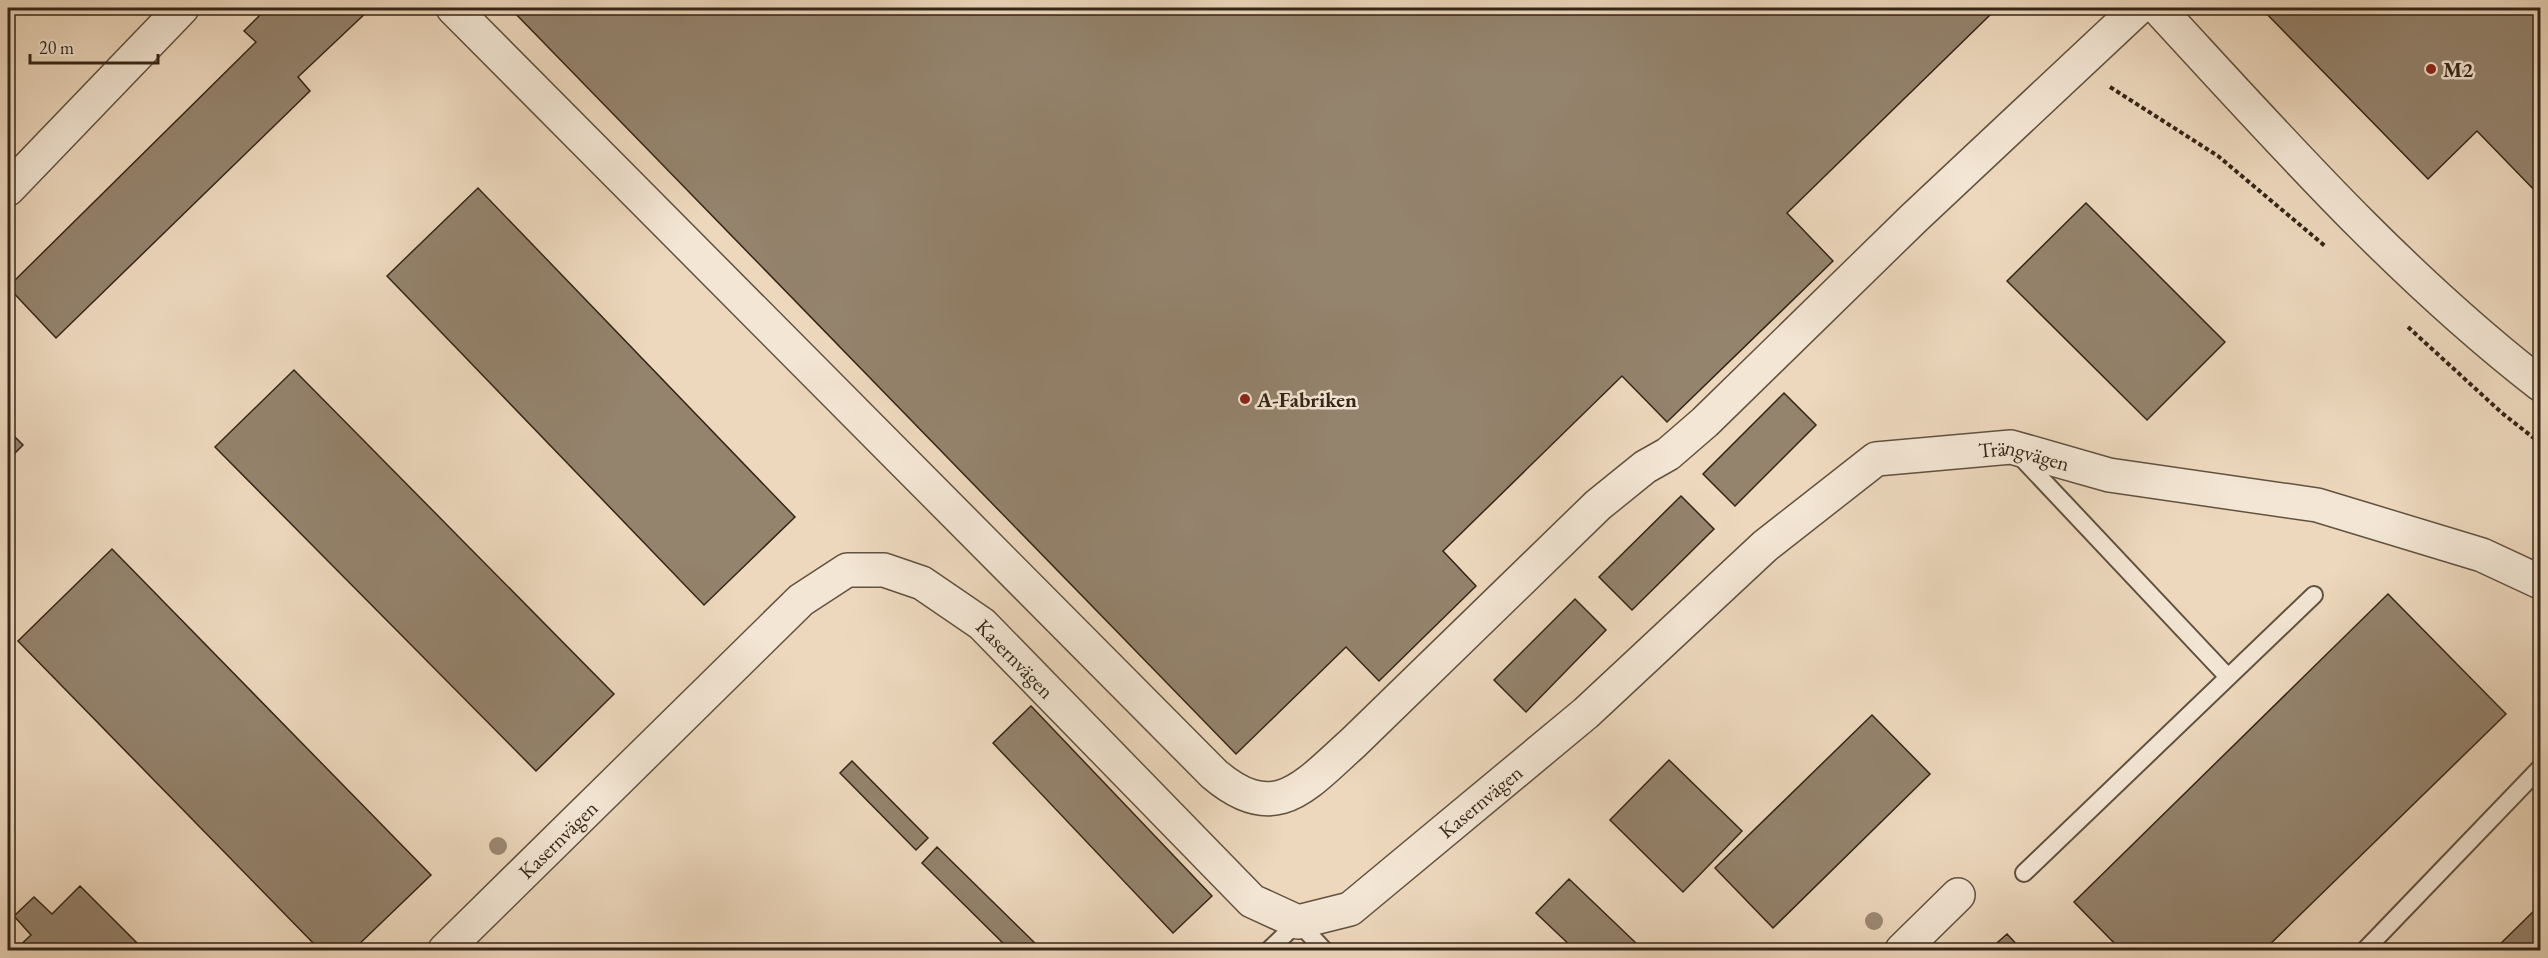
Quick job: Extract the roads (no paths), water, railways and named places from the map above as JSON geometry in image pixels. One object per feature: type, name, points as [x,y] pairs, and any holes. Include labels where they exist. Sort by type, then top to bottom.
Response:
[{"type":"street","points":[[8,189],[182,8]]},
{"type":"street","points":[[453,8],[1214,774],[1229,787],[1246,796],[1266,801],[1287,796],[1311,780],[1353,743],[1598,505],[1645,467],[1668,454],[1705,422],[1914,218],[2138,8]]},
{"type":"street","points":[[2158,8],[2335,199],[2407,271],[2466,324],[2541,384]]},
{"type":"street","name":"Trängvägen","points":[[1586,713],[1765,546],[1876,459],[2011,447],[2109,475],[2317,505],[2482,555],[2541,582]]},
{"type":"street","name":"Kasernvägen","points":[[445,951],[801,600],[847,570],[885,570],[922,583],[982,624],[1252,901],[1298,922],[1350,909],[1586,713]]},
{"type":"street","points":[[1902,951],[1958,895]]},
{"type":"lane","points":[[2011,447],[2229,677]]},
{"type":"lane","points":[[2024,873],[2314,595]]},
{"type":"lane","points":[[2365,951],[2541,768]]},
{"type":"lane","points":[[1269,951],[1298,922],[1324,951]]},
{"type":"place","name":"M2","points":[[2431,69]]},
{"type":"place","name":"A-Fabriken","points":[[1245,399]]}]
